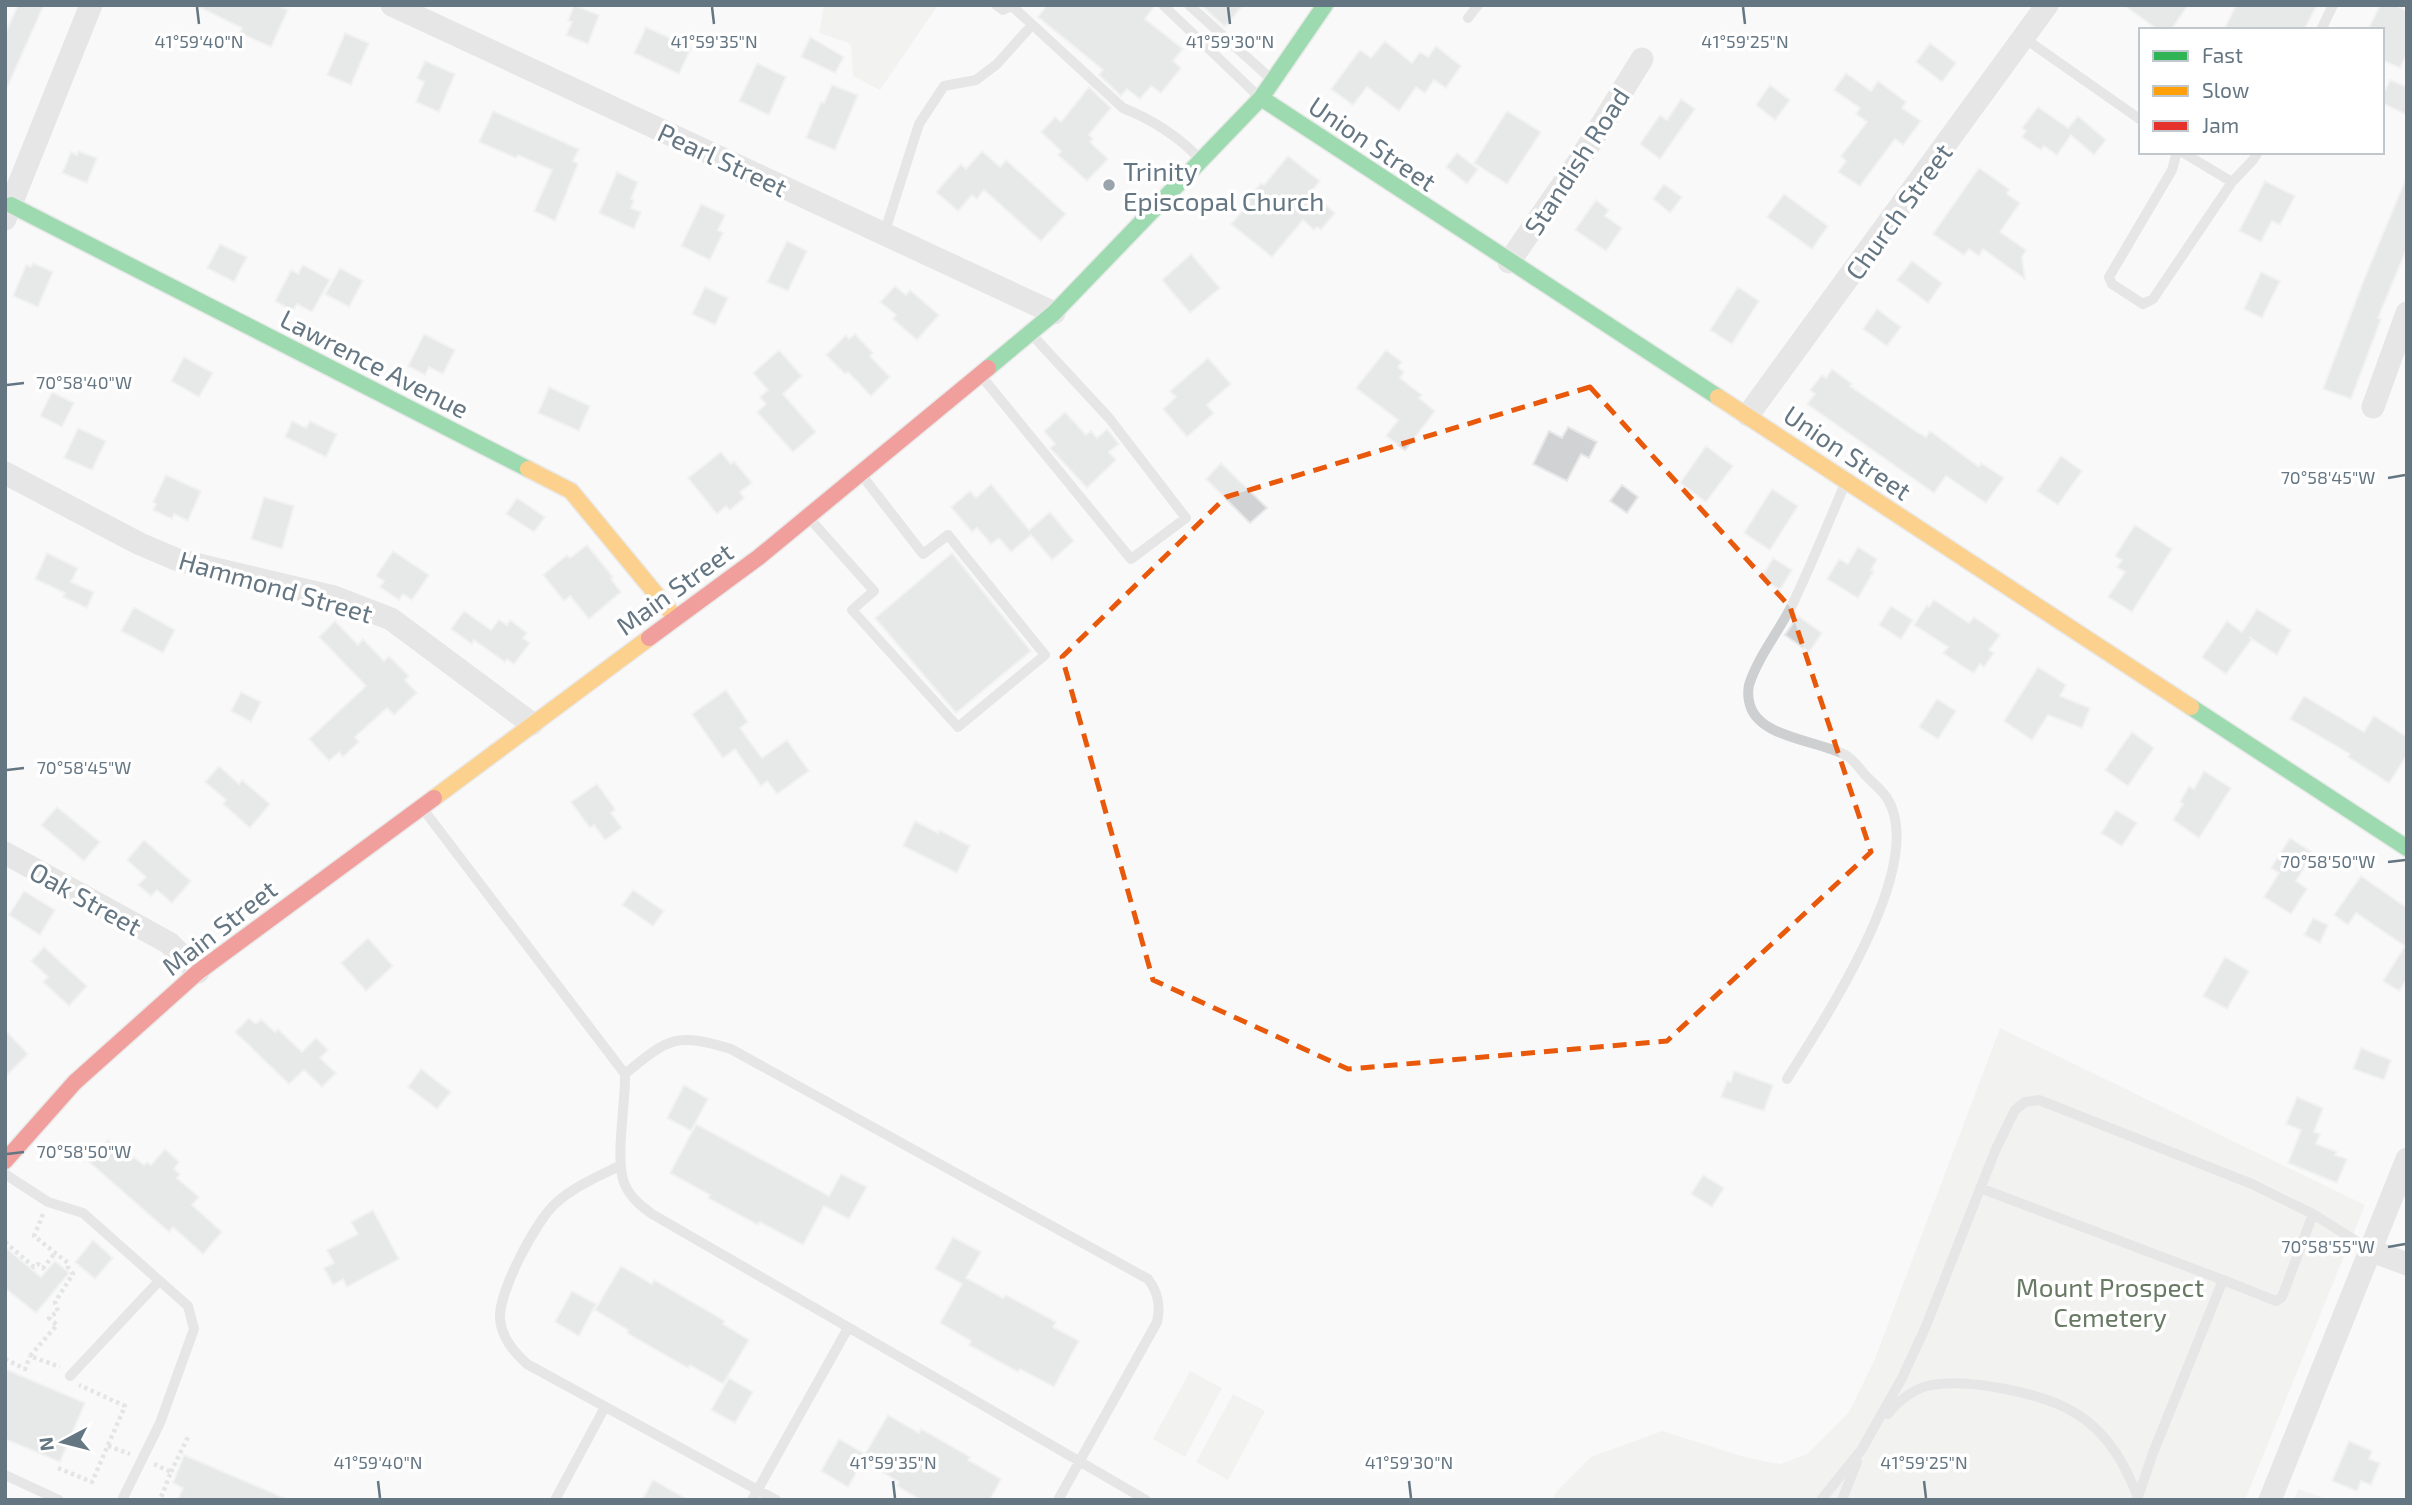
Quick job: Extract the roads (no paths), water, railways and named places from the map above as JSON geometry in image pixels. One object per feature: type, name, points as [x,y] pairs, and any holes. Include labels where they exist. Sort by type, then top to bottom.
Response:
[{"type":"street","points":[[8,212],[90,5]]},
{"type":"street","name":"Pearl Street","points":[[392,5],[423,11],[884,234],[1054,313]]},
{"type":"street","name":"Church Street","points":[[1748,415],[2047,5]]},
{"type":"street","name":"Main Street","points":[[5,1161],[75,1082],[198,972],[420,805],[485,761],[759,557],[1054,313],[1261,98],[1318,8]]},
{"type":"street","name":"Standish Road","points":[[1508,262],[1579,161],[1642,59]]},
{"type":"street","name":"Union Street","points":[[1261,98],[2407,849]]},
{"type":"street","name":"Lawrence Avenue","points":[[8,212],[571,491],[675,617]]},
{"type":"street","points":[[2373,407],[2407,313]]},
{"type":"street","name":"Hammond Street","points":[[5,473],[140,544],[178,560],[334,597],[391,619],[532,724]]},
{"type":"street","name":"Oak Street","points":[[5,853],[169,943],[198,972]]},
{"type":"street","points":[[2270,1500],[2407,1159]]},
{"type":"street","points":[[2372,1251],[2407,1264]]},
{"type":"lane","points":[[996,5],[1003,10],[1013,6],[1123,108],[1139,114],[1181,140],[1201,161]]},
{"type":"lane","points":[[1163,5],[1261,98]]},
{"type":"lane","points":[[1189,5],[1273,80]]},
{"type":"lane","points":[[1468,18],[1478,5]]},
{"type":"lane","points":[[2322,28],[2333,5]]},
{"type":"lane","points":[[884,234],[919,124],[944,86],[975,80],[997,64],[1032,25]]},
{"type":"lane","points":[[2024,38],[2139,119]]},
{"type":"lane","points":[[2178,154],[2172,170],[2109,277],[2112,284],[2143,304],[2152,299],[2232,183],[2257,154]]},
{"type":"lane","points":[[2182,154],[2232,183]]},
{"type":"lane","points":[[980,375],[1131,559],[1186,518],[1109,418],[1030,333]]},
{"type":"lane","points":[[808,517],[874,591],[852,610],[958,727],[1045,655],[948,535],[923,554],[860,474]]},
{"type":"lane","points":[[1787,1079],[1829,1012],[1864,947],[1886,891],[1894,865],[1897,842],[1895,819],[1888,798],[1847,756],[1793,738],[1763,723],[1749,705],[1748,688],[1751,681],[1793,602],[1846,481]]},
{"type":"lane","points":[[420,805],[625,1074],[621,1165],[626,1188],[632,1196],[652,1214],[1146,1500]]},
{"type":"lane","points":[[625,1074],[657,1048],[675,1039],[693,1039],[731,1049],[1148,1279],[1160,1304],[1157,1322],[1058,1500]]},
{"type":"lane","points":[[1842,1500],[1862,1449],[1902,1377],[1926,1326],[1995,1151],[2015,1110],[2025,1102],[2039,1100],[2252,1184],[2314,1214],[2372,1251]]},
{"type":"lane","points":[[621,1165],[574,1189],[553,1205],[538,1225],[502,1301],[500,1315],[507,1342],[514,1353],[527,1364],[755,1495],[776,1500]]},
{"type":"lane","points":[[5,1174],[48,1202],[83,1213],[188,1306],[194,1329],[160,1423],[122,1500]]},
{"type":"lane","points":[[1980,1188],[2276,1301],[2282,1297],[2314,1214]]},
{"type":"lane","points":[[70,1376],[159,1280]]},
{"type":"lane","points":[[2138,1498],[2223,1280]]},
{"type":"lane","points":[[755,1495],[848,1328]]},
{"type":"lane","points":[[1821,1500],[1896,1403],[1924,1386],[1960,1382],[2033,1396],[2077,1414],[2106,1438],[2127,1469],[2138,1498]]},
{"type":"lane","points":[[555,1500],[605,1407]]},
{"type":"lane","points":[[5,1475],[59,1500]]},
{"type":"place","name":"Trinity Episcopal Church","points":[[1109,185]]},
{"type":"park label","name":"Mount Prospect Cemetery","points":[[2110,1301]]}]
